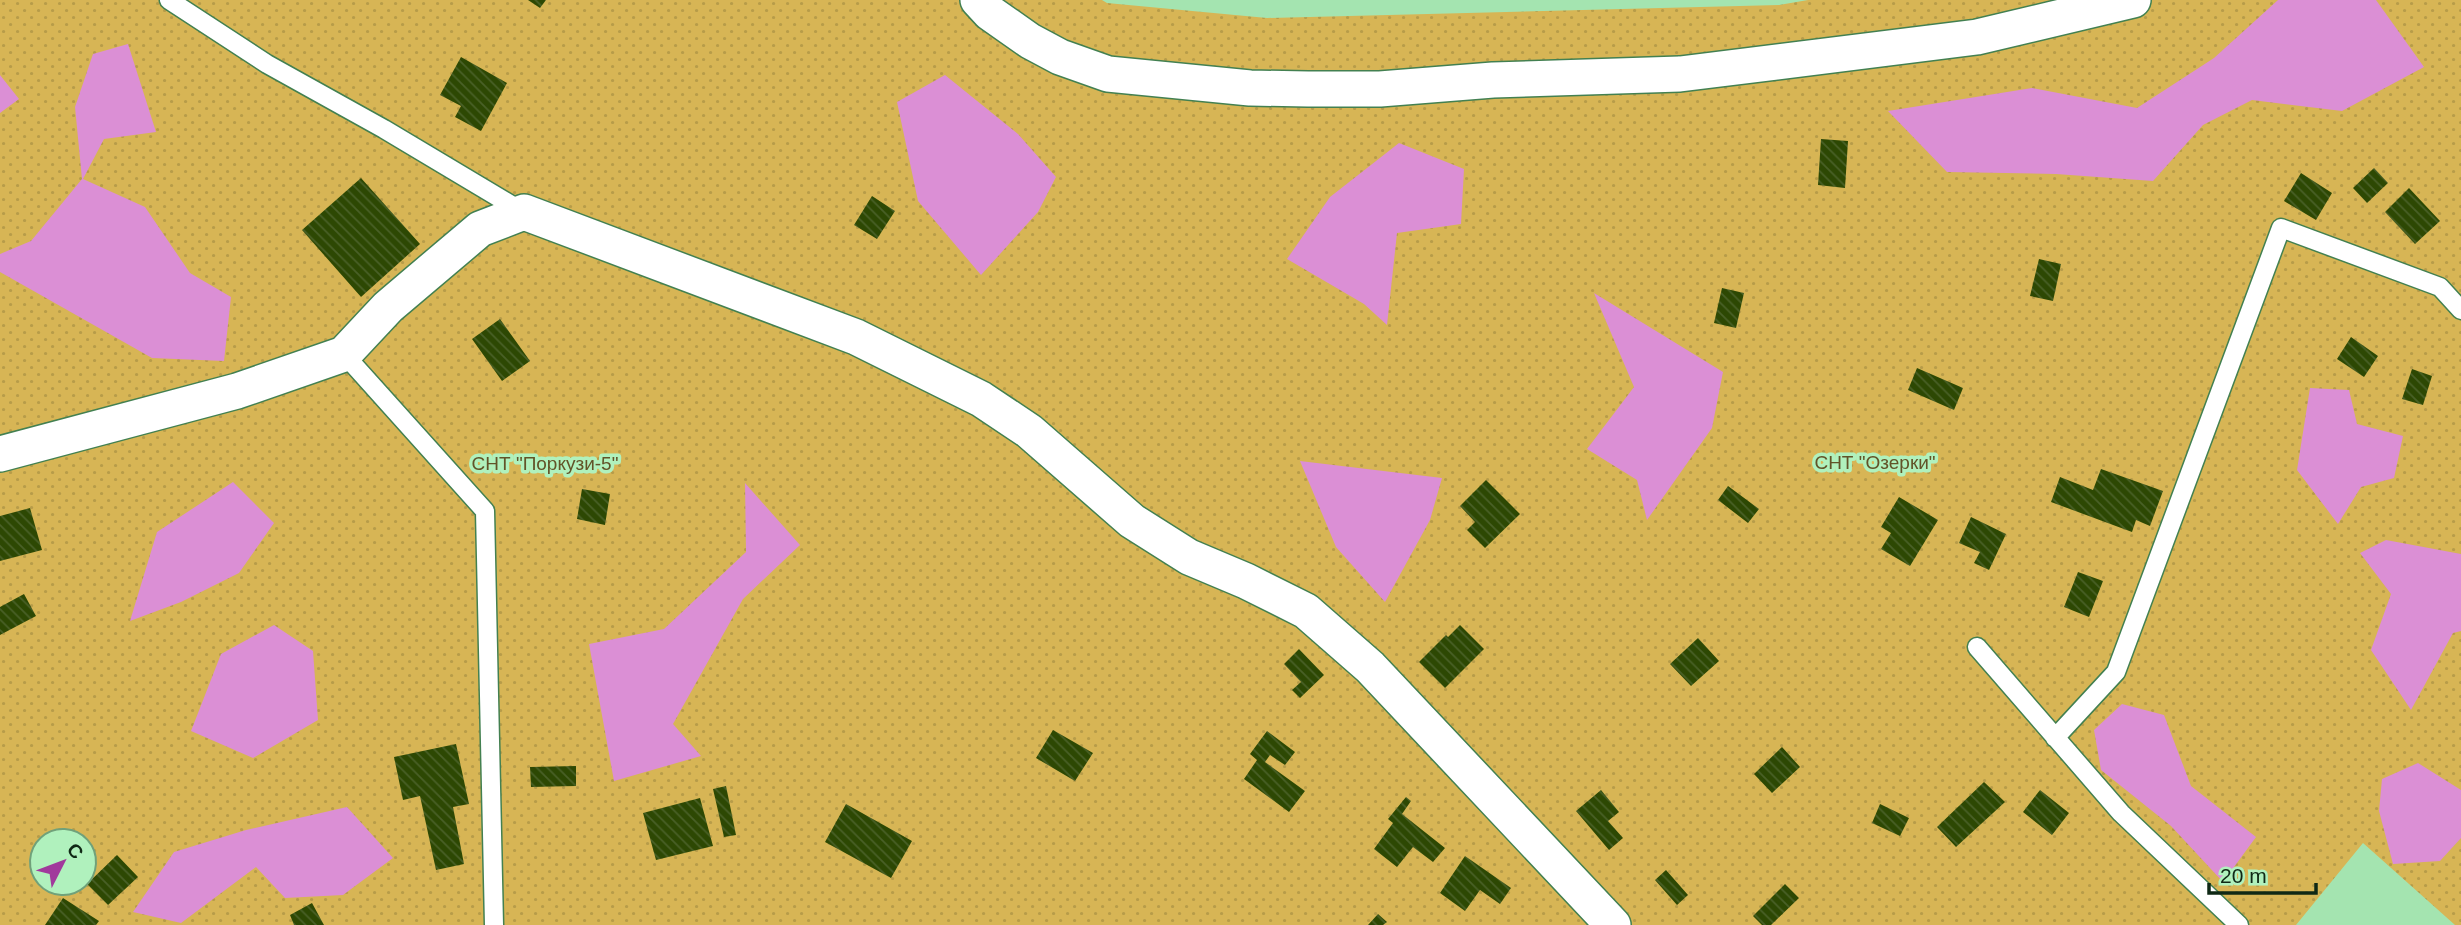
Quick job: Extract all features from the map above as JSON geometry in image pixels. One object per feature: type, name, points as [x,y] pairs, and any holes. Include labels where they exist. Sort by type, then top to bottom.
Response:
[{"type":"street","points":[[978,0],[990,13],[1030,41],[1060,57],[1108,74],[1251,88],[1380,89],[1493,80],[1680,74],[1977,37],[2133,0]]},
{"type":"street","points":[[0,454],[237,391],[344,354],[388,307],[480,229],[523,212],[856,338],[981,399],[1029,431],[1132,521],[1189,557],[1306,611],[1370,667],[1486,793],[1614,925]]},
{"type":"lane","points":[[169,0],[267,64],[384,129],[523,212]]},
{"type":"lane","points":[[2055,737],[2116,673],[2281,228],[2440,287],[2461,310]]},
{"type":"lane","points":[[344,354],[485,510],[494,925]]},
{"type":"lane","points":[[1977,648],[2121,813],[2239,925]]},
{"type":"green space","points":[[0,0],[1102,0],[1107,3],[1267,18],[1779,5],[1808,0],[2461,0],[2461,925],[2455,925],[2363,843],[2296,925],[0,925]]},
{"type":"shaded area","points":[[2278,0],[2376,0],[2424,67],[2342,111],[2252,100],[2203,125],[2153,181],[2056,174],[1947,172],[1888,111],[2032,88],[2137,108],[2214,58]]},
{"type":"shaded area","points":[[128,44],[156,132],[104,139],[83,179],[145,207],[190,273],[231,297],[224,361],[152,358],[0,272],[0,254],[31,241],[82,179],[75,107],[93,54]]},
{"type":"shaded area","points":[[0,75],[19,99],[0,113]]},
{"type":"shaded area","points":[[945,75],[1018,134],[1056,177],[1038,212],[981,275],[918,201],[897,102]]},
{"type":"shaded area","points":[[1399,143],[1464,169],[1461,224],[1397,233],[1387,325],[1364,304],[1287,259],[1330,197]]},
{"type":"shaded area","points":[[1594,293],[1723,372],[1712,428],[1647,520],[1637,480],[1587,449],[1634,387]]},
{"type":"shaded area","points":[[2310,388],[2349,390],[2357,424],[2403,436],[2394,478],[2361,487],[2338,524],[2297,470]]},
{"type":"shaded area","points":[[1300,461],[1442,478],[1430,520],[1385,602],[1336,547]]},
{"type":"shaded area","points":[[233,482],[274,523],[239,573],[181,602],[130,621],[157,532]]},
{"type":"shaded area","points":[[745,483],[800,545],[743,599],[673,724],[701,756],[614,781],[589,644],[664,629],[746,552]]},
{"type":"shaded area","points":[[2386,540],[2461,554],[2461,631],[2453,633],[2411,710],[2371,650],[2391,594],[2360,553]]},
{"type":"shaded area","points":[[274,625],[313,651],[318,720],[253,758],[191,731],[221,654]]},
{"type":"shaded area","points":[[2122,704],[2164,715],[2191,786],[2256,837],[2223,882],[2171,826],[2101,770],[2094,730]]},
{"type":"shaded area","points":[[2418,763],[2461,790],[2461,838],[2440,861],[2393,864],[2379,811],[2382,779]]},
{"type":"shaded area","points":[[347,807],[393,858],[343,895],[285,898],[256,867],[181,923],[133,912],[174,852],[246,830]]},
{"type":"building","points":[[528,0],[546,0],[540,8]]},
{"type":"building","points":[[461,57],[507,83],[481,131],[455,117],[461,106],[440,95]]},
{"type":"building","points":[[1821,139],[1848,141],[1845,188],[1818,185]]},
{"type":"building","points":[[2374,168],[2388,183],[2367,203],[2353,188]]},
{"type":"building","points":[[2301,173],[2332,193],[2316,220],[2284,201]]},
{"type":"building","points":[[361,178],[420,244],[361,297],[302,230]]},
{"type":"building","points":[[2409,188],[2440,221],[2415,244],[2385,212]]},
{"type":"building","points":[[872,196],[895,211],[877,239],[854,225]]},
{"type":"building","points":[[2039,259],[2061,264],[2053,301],[2030,296]]},
{"type":"building","points":[[1722,288],[1744,293],[1736,328],[1714,323]]},
{"type":"building","points":[[500,319],[530,361],[502,381],[472,339]]},
{"type":"building","points":[[2351,337],[2378,356],[2364,377],[2337,359]]},
{"type":"building","points":[[1917,368],[1963,388],[1954,410],[1908,390]]},
{"type":"building","points":[[2412,369],[2432,376],[2423,405],[2402,399]]},
{"type":"building","points":[[2101,469],[2163,491],[2150,526],[2136,520],[2132,532],[2051,502],[2060,477],[2093,490]]},
{"type":"building","points":[[1486,480],[1520,514],[1485,548],[1467,530],[1475,522],[1460,506]]},
{"type":"building","points":[[1728,486],[1759,509],[1748,523],[1718,500]]},
{"type":"building","points":[[582,489],[610,494],[605,525],[577,519]]},
{"type":"building","points":[[1899,497],[1938,520],[1910,566],[1881,549],[1891,533],[1881,527]]},
{"type":"building","points":[[30,508],[42,550],[0,561],[0,516]]},
{"type":"building","points":[[1971,517],[2006,534],[1989,570],[1974,563],[1980,552],[1959,543]]},
{"type":"building","points":[[2078,572],[2103,581],[2089,617],[2064,607]]},
{"type":"building","points":[[24,594],[36,616],[0,635],[0,607]]},
{"type":"building","points":[[1460,625],[1484,649],[1445,688],[1419,662]]},
{"type":"building","points":[[1698,638],[1719,661],[1691,686],[1670,664]]},
{"type":"building","points":[[1299,649],[1324,675],[1300,698],[1292,690],[1301,682],[1284,664]]},
{"type":"building","points":[[1053,730],[1093,753],[1075,781],[1036,758]]},
{"type":"building","points":[[1267,731],[1295,752],[1285,765],[1270,755],[1265,762],[1305,791],[1289,812],[1244,779],[1257,760],[1250,754]]},
{"type":"building","points":[[456,744],[469,804],[453,807],[464,864],[436,870],[420,796],[403,800],[394,757]]},
{"type":"building","points":[[1782,747],[1800,767],[1772,793],[1754,774]]},
{"type":"building","points":[[576,766],[576,786],[531,787],[530,767]]},
{"type":"building","points":[[1984,782],[2005,802],[1956,847],[1937,827]]},
{"type":"building","points":[[726,786],[736,835],[724,837],[713,789]]},
{"type":"building","points":[[1601,790],[1619,812],[1608,821],[1623,838],[1609,850],[1576,811]]},
{"type":"building","points":[[2040,790],[2069,813],[2052,835],[2023,812]]},
{"type":"building","points":[[1406,797],[1411,801],[1402,814],[1445,848],[1433,862],[1413,847],[1397,867],[1374,849],[1393,823],[1388,819]]},
{"type":"building","points":[[700,798],[713,846],[656,860],[643,813]]},
{"type":"building","points":[[846,804],[912,841],[891,878],[825,842]]},
{"type":"building","points":[[1880,804],[1909,818],[1900,836],[1872,823]]},
{"type":"building","points":[[117,855],[138,877],[108,905],[98,895],[98,873]]},
{"type":"building","points":[[1465,856],[1511,888],[1500,904],[1480,890],[1465,911],[1440,893]]},
{"type":"building","points":[[1666,870],[1688,895],[1677,905],[1655,880]]},
{"type":"building","points":[[1785,884],[1799,898],[1771,925],[1762,925],[1753,916]]},
{"type":"building","points":[[63,898],[99,921],[96,925],[45,925]]},
{"type":"building","points":[[312,903],[324,925],[294,925],[290,915]]},
{"type":"building","points":[[1378,914],[1387,922],[1383,925],[1368,925]]},
{"type":"park label","name":"СНТ \"Озерки\"","points":[[1875,462]]},
{"type":"park label","name":"СНТ \"Поркузи-5\"","points":[[545,463]]}]
